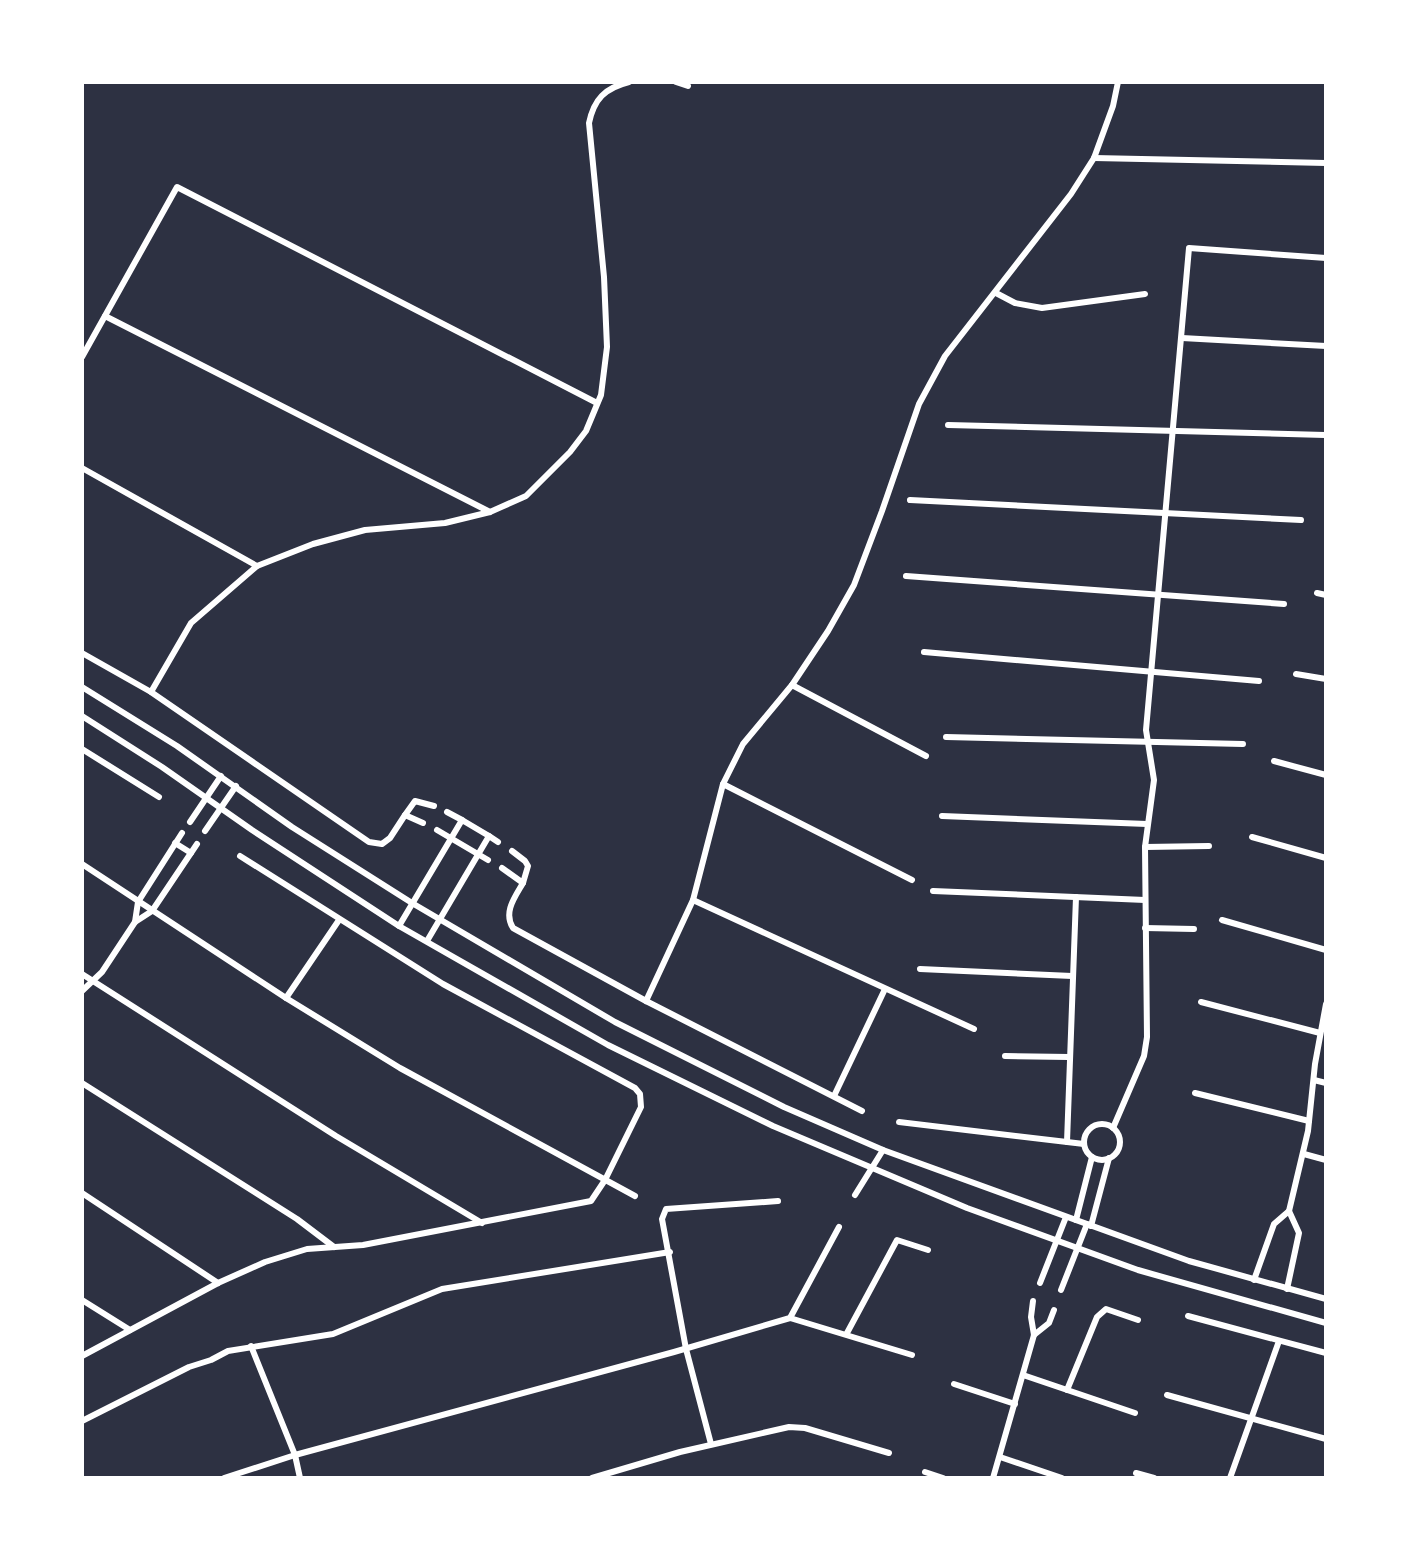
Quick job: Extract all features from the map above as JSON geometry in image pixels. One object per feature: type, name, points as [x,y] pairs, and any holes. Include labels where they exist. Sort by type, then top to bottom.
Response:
[{"type":"street","points":[[151,692],[191,623],[257,566],[313,544],[365,530],[444,523],[490,512],[526,496],[553,472],[586,431],[601,395],[607,346],[604,277],[589,123],[593,105],[604,94],[629,82]]},
{"type":"street","points":[[676,82],[688,86]]},
{"type":"street","points":[[646,1001],[693,900],[723,784],[743,744],[792,685],[828,631],[854,585],[883,511],[919,404],[946,356],[1071,194],[1094,158],[1113,106],[1118,82]]},
{"type":"street","points":[[1094,158],[1326,163]]},
{"type":"street","points":[[82,357],[177,187],[597,403]]},
{"type":"street","points":[[1113,1128],[1143,1056],[1147,1037],[1144,846],[1154,780],[1146,730],[1189,248],[1326,258]]},
{"type":"street","points":[[996,293],[1015,303],[1042,307],[1145,294]]},
{"type":"street","points":[[105,316],[490,512]]},
{"type":"street","points":[[1182,338],[1326,346]]},
{"type":"street","points":[[948,425],[1325,435]]},
{"type":"street","points":[[82,468],[257,566]]},
{"type":"street","points":[[910,499],[1301,520]]},
{"type":"street","points":[[906,576],[1284,604]]},
{"type":"street","points":[[1317,593],[1326,595]]},
{"type":"street","points":[[924,652],[1259,681]]},
{"type":"street","points":[[82,653],[151,692],[369,842],[382,844],[390,838],[415,801],[433,806]]},
{"type":"street","points":[[1296,674],[1326,679]]},
{"type":"street","points":[[792,685],[926,756]]},
{"type":"street","points":[[82,687],[177,746],[292,827],[440,920],[615,1022],[784,1107],[883,1150],[1189,1261],[1326,1299]]},
{"type":"street","points":[[82,716],[399,926],[608,1045],[773,1126],[967,1208],[1056,1241],[1151,1274],[1326,1323]]},
{"type":"street","points":[[946,737],[1243,744]]},
{"type":"street","points":[[82,749],[159,797]]},
{"type":"street","points":[[1274,761],[1326,775]]},
{"type":"street","points":[[190,822],[221,776]]},
{"type":"street","points":[[723,784],[912,880]]},
{"type":"street","points":[[205,831],[236,786]]},
{"type":"street","points":[[447,812],[498,842]]},
{"type":"street","points":[[405,815],[424,823]]},
{"type":"street","points":[[942,816],[1147,824]]},
{"type":"street","points":[[399,926],[462,820]]},
{"type":"street","points":[[437,830],[488,860]]},
{"type":"street","points":[[135,922],[138,902],[182,833]]},
{"type":"street","points":[[427,942],[489,836]]},
{"type":"street","points":[[1252,837],[1326,858]]},
{"type":"street","points":[[175,843],[191,853]]},
{"type":"street","points":[[82,991],[93,982],[135,922],[152,911],[197,844]]},
{"type":"street","points":[[1144,846],[1209,846]]},
{"type":"street","points":[[512,851],[528,866],[523,883],[509,910],[509,920],[513,928],[646,1001],[862,1111]]},
{"type":"street","points":[[82,1356],[219,1283],[265,1262],[307,1249],[363,1245],[590,1201],[605,1180],[641,1107],[640,1094],[635,1088],[443,984],[240,856]]},
{"type":"street","points":[[82,864],[286,998],[400,1068],[635,1196]]},
{"type":"street","points":[[502,868],[523,883]]},
{"type":"street","points":[[933,891],[1145,900]]},
{"type":"street","points":[[1067,1142],[1076,897]]},
{"type":"street","points":[[693,900],[974,1029]]},
{"type":"street","points":[[286,998],[339,920]]},
{"type":"street","points":[[1222,920],[1326,950]]},
{"type":"street","points":[[1145,928],[1194,929]]},
{"type":"street","points":[[920,968],[1072,976]]},
{"type":"street","points":[[82,974],[325,1129],[482,1223]]},
{"type":"street","points":[[834,1096],[885,989]]},
{"type":"street","points":[[1201,1002],[1320,1033]]},
{"type":"street","points":[[1254,1280],[1274,1224],[1289,1211],[1304,1154],[1326,1004]]},
{"type":"street","points":[[1005,1056],[1069,1057]]},
{"type":"street","points":[[1314,1080],[1326,1083]]},
{"type":"street","points":[[82,1083],[297,1219],[334,1247]]},
{"type":"street","points":[[1195,1093],[1309,1121]]},
{"type":"street","points":[[899,1122],[1084,1144]]},
{"type":"street","points":[[1062,1290],[1089,1225],[1109,1158],[1118,1150],[1119,1138],[1113,1128],[1102,1124],[1091,1127],[1084,1136],[1088,1153],[1098,1159],[1109,1158]]},
{"type":"street","points":[[855,1195],[883,1150]]},
{"type":"street","points":[[1304,1154],[1326,1160]]},
{"type":"street","points":[[1076,1220],[1092,1157]]},
{"type":"street","points":[[82,1193],[219,1283]]},
{"type":"street","points":[[711,1444],[686,1349],[663,1219],[666,1209],[778,1201]]},
{"type":"street","points":[[1287,1289],[1299,1233],[1289,1211]]},
{"type":"street","points":[[1040,1283],[1066,1217]]},
{"type":"street","points":[[790,1318],[839,1227]]},
{"type":"street","points":[[847,1333],[897,1240],[928,1250]]},
{"type":"street","points":[[82,1421],[189,1367],[228,1351],[333,1334],[442,1289],[670,1252]]},
{"type":"street","points":[[82,1300],[130,1331]]},
{"type":"street","points":[[993,1478],[1034,1335],[1031,1317],[1033,1301]]},
{"type":"street","points":[[1067,1390],[1097,1317],[1106,1309],[1138,1320]]},
{"type":"street","points":[[1034,1335],[1049,1323],[1055,1310]]},
{"type":"street","points":[[1188,1316],[1326,1353]]},
{"type":"street","points":[[224,1478],[295,1455],[686,1349],[790,1318],[912,1354]]},
{"type":"street","points":[[1230,1478],[1279,1341]]},
{"type":"street","points":[[251,1346],[295,1455],[300,1478]]},
{"type":"street","points":[[1023,1375],[1135,1413]]},
{"type":"street","points":[[954,1384],[1015,1404]]},
{"type":"street","points":[[1167,1395],[1326,1439]]},
{"type":"street","points":[[593,1478],[711,1444],[789,1427],[804,1428],[889,1453]]},
{"type":"street","points":[[1000,1457],[1062,1478]]},
{"type":"street","points":[[925,1472],[943,1478]]},
{"type":"street","points":[[1136,1472],[1154,1478]]}]
